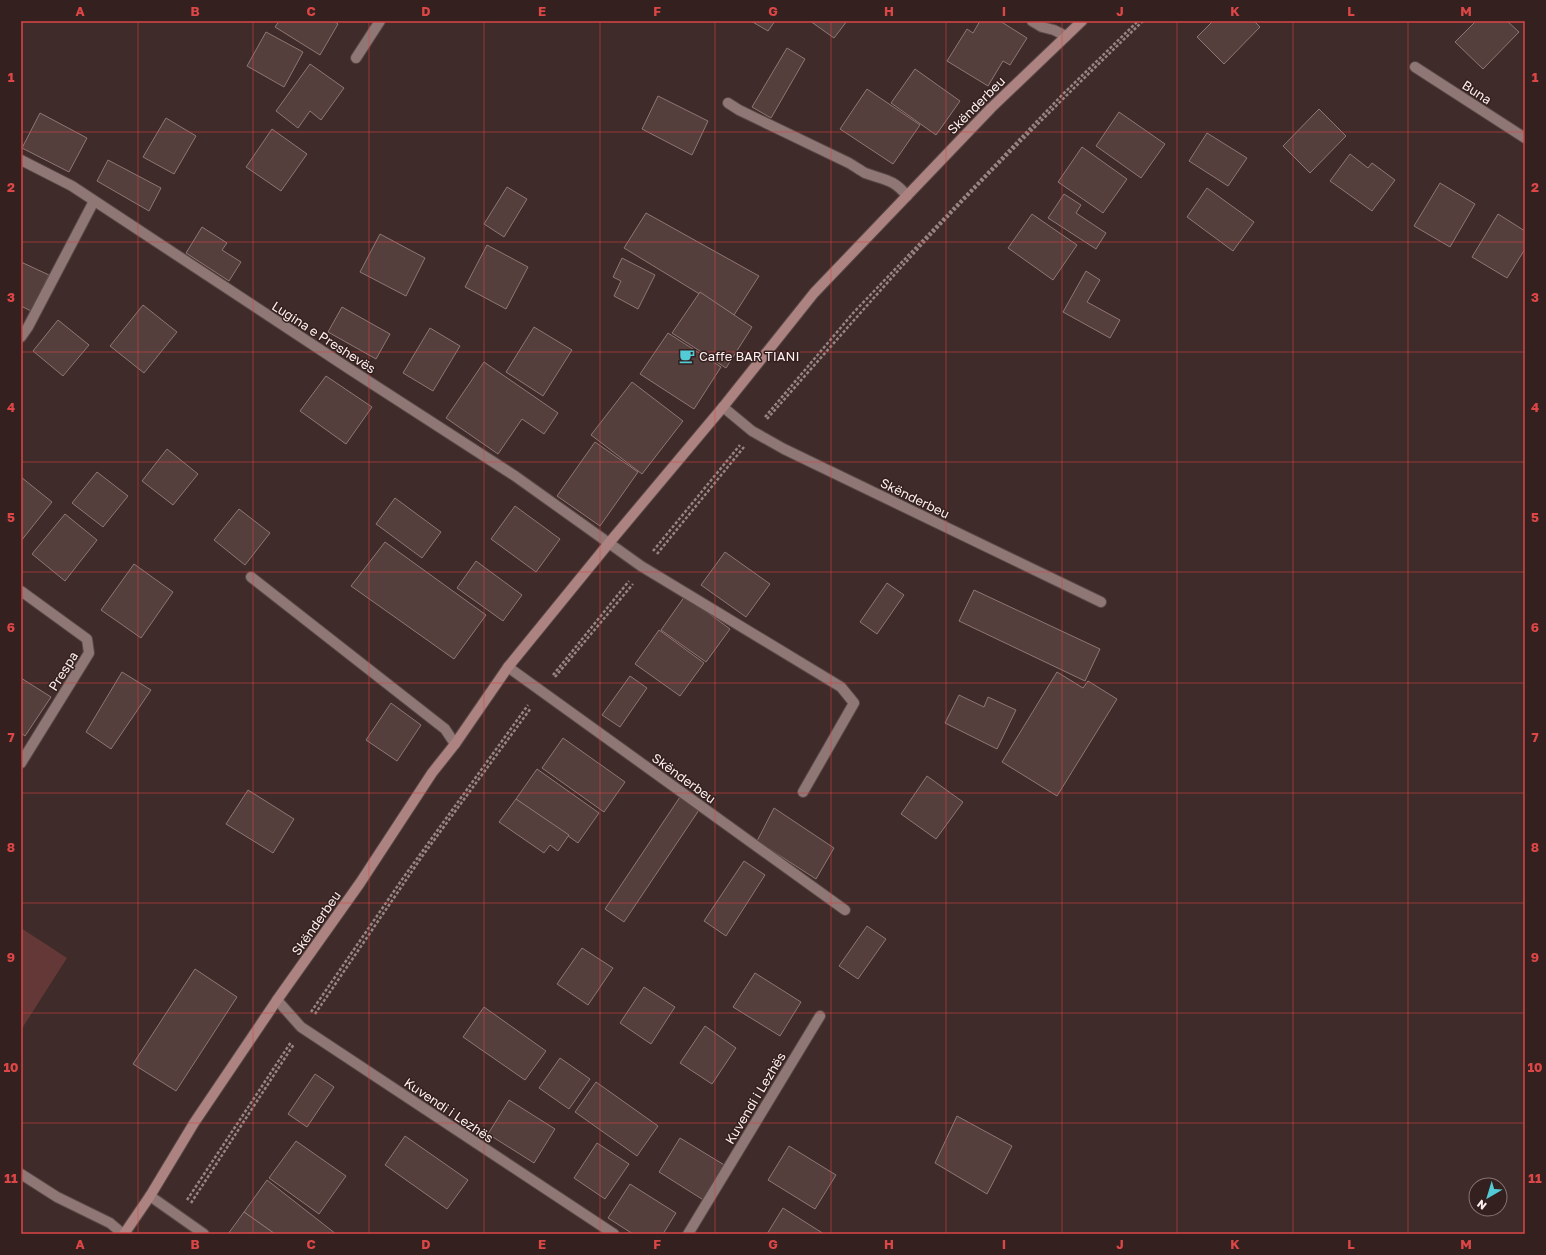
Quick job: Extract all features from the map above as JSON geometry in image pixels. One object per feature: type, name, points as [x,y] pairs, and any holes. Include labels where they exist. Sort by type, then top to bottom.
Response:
[{"type":"main road","name":"Skënderbeu","points":[[124,1234],[150,1196],[194,1123],[277,1000],[360,883],[432,773],[455,744],[508,668],[609,543],[724,407],[814,293],[991,108],[1082,21]]},
{"type":"street","points":[[356,58],[380,21]]},
{"type":"street","points":[[1032,21],[1042,27],[1054,30],[1066,36]]},
{"type":"street","name":"Buna","points":[[1415,67],[1525,138]]},
{"type":"street","points":[[728,103],[739,110],[849,163],[864,172],[895,183],[901,187],[907,196]]},
{"type":"street","name":"Lugina e Preshevës","points":[[21,160],[72,186],[515,476],[643,567],[841,687],[854,703],[804,792]]},
{"type":"street","points":[[21,337],[28,327],[94,201]]},
{"type":"street","name":"Skënderbeu","points":[[724,407],[754,432],[784,449],[1101,602]]},
{"type":"street","points":[[250,578],[445,729],[455,744]]},
{"type":"street","name":"Prespa","points":[[21,591],[87,639],[89,653],[21,763]]},
{"type":"street","name":"Skënderbeu","points":[[508,668],[845,910]]},
{"type":"street","name":"Kuvendi i Lezhës","points":[[277,1000],[302,1028],[614,1234]]},
{"type":"street","name":"Kuvendi i Lezhës","points":[[688,1234],[820,1016]]},
{"type":"street","points":[[21,1174],[57,1197],[110,1223],[124,1234]]},
{"type":"street","points":[[150,1196],[204,1234]]},
{"type":"path","points":[[179,1217],[302,1028],[403,878],[516,720],[542,691],[859,306],[1062,95],[1138,21]]},
{"type":"path","points":[[754,432],[926,240],[1023,139],[1143,21]]},
{"type":"shaded area","points":[[21,928],[67,958],[21,1030]]},
{"type":"building","points":[[279,21],[334,21],[338,24],[320,55],[275,27]]},
{"type":"building","points":[[751,21],[775,21],[768,31]]},
{"type":"building","points":[[810,21],[847,21],[834,38]]},
{"type":"building","points":[[980,21],[1000,21],[1027,38],[1010,65],[1003,61],[988,86],[947,61],[967,29],[973,33]]},
{"type":"building","points":[[1213,21],[1254,21],[1260,27],[1224,64],[1197,37]]},
{"type":"building","points":[[1476,21],[1507,21],[1519,32],[1483,69],[1455,42]]},
{"type":"building","points":[[266,32],[303,52],[284,87],[247,66]]},
{"type":"building","points":[[787,48],[805,59],[771,118],[752,107]]},
{"type":"building","points":[[310,64],[344,88],[321,120],[310,111],[298,128],[276,111]]},
{"type":"building","points":[[915,69],[960,101],[936,135],[891,103]]},
{"type":"building","points":[[867,89],[920,125],[893,164],[840,129]]},
{"type":"building","points":[[658,96],[708,121],[692,155],[642,129]]},
{"type":"building","points":[[1319,109],[1346,136],[1310,173],[1283,146]]},
{"type":"building","points":[[1119,112],[1165,144],[1141,178],[1096,146]]},
{"type":"building","points":[[40,113],[87,138],[69,172],[22,148]]},
{"type":"building","points":[[166,118],[196,136],[174,174],[143,157]]},
{"type":"building","points":[[272,129],[307,154],[281,191],[246,167]]},
{"type":"building","points":[[1207,133],[1247,158],[1228,186],[1189,161]]},
{"type":"building","points":[[1082,147],[1127,179],[1103,213],[1058,182]]},
{"type":"building","points":[[1350,154],[1368,168],[1372,163],[1395,180],[1372,211],[1330,181]]},
{"type":"building","points":[[108,160],[161,188],[149,211],[97,181]]},
{"type":"building","points":[[1440,183],[1475,204],[1450,247],[1414,226]]},
{"type":"building","points":[[507,187],[527,199],[504,237],[484,224]]},
{"type":"building","points":[[1207,188],[1254,222],[1233,251],[1187,217]]},
{"type":"building","points":[[1064,194],[1081,205],[1076,213],[1106,233],[1096,249],[1048,218]]},
{"type":"building","points":[[646,213],[759,276],[734,315],[624,248]]},
{"type":"building","points":[[1032,214],[1077,245],[1053,280],[1008,248]]},
{"type":"building","points":[[1498,214],[1525,231],[1525,249],[1507,278],[1472,257]]},
{"type":"building","points":[[202,227],[227,243],[222,250],[241,262],[229,281],[186,253]]},
{"type":"building","points":[[380,234],[425,258],[406,296],[360,272]]},
{"type":"building","points":[[487,245],[528,267],[506,309],[465,287]]},
{"type":"building","points":[[622,258],[655,275],[638,309],[614,296],[621,281],[613,277]]},
{"type":"building","points":[[21,262],[49,275],[31,311],[21,306]]},
{"type":"building","points":[[1086,271],[1100,280],[1087,302],[1120,320],[1110,338],[1063,312]]},
{"type":"building","points":[[700,292],[752,327],[726,368],[672,333]]},
{"type":"building","points":[[143,305],[177,332],[144,373],[110,346]]},
{"type":"building","points":[[342,307],[390,334],[376,359],[328,332]]},
{"type":"building","points":[[58,320],[89,345],[63,376],[33,351]]},
{"type":"building","points":[[534,327],[572,350],[543,396],[506,372]]},
{"type":"building","points":[[430,328],[460,346],[433,391],[403,373]]},
{"type":"building","points":[[668,333],[721,367],[694,409],[640,374]]},
{"type":"building","points":[[484,362],[558,413],[544,434],[522,419],[498,454],[446,418]]},
{"type":"building","points":[[326,376],[372,407],[346,444],[300,411]]},
{"type":"building","points":[[632,382],[683,421],[642,474],[591,435]]},
{"type":"building","points":[[595,442],[638,472],[600,526],[557,496]]},
{"type":"building","points":[[167,449],[198,474],[173,505],[142,481]]},
{"type":"building","points":[[97,472],[128,496],[103,527],[72,503]]},
{"type":"building","points":[[21,477],[52,502],[21,541]]},
{"type":"building","points":[[395,498],[441,532],[422,558],[376,524]]},
{"type":"building","points":[[515,506],[560,539],[536,572],[491,539]]},
{"type":"building","points":[[239,509],[270,533],[245,565],[214,540]]},
{"type":"building","points":[[65,514],[97,540],[65,581],[32,554]]},
{"type":"building","points":[[385,542],[486,615],[454,659],[351,586]]},
{"type":"building","points":[[725,552],[770,584],[746,617],[701,585]]},
{"type":"building","points":[[476,561],[522,595],[503,621],[457,588]]},
{"type":"building","points":[[134,564],[173,592],[141,638],[101,610]]},
{"type":"building","points":[[887,583],[904,595],[877,634],[860,622]]},
{"type":"building","points":[[974,590],[1100,649],[1085,681],[959,621]]},
{"type":"building","points":[[685,596],[730,629],[706,662],[661,630]]},
{"type":"building","points":[[659,630],[704,663],[680,696],[635,664]]},
{"type":"building","points":[[122,672],[151,690],[111,749],[86,732]]},
{"type":"building","points":[[1057,672],[1083,688],[1088,681],[1117,699],[1057,796],[1002,762]]},
{"type":"building","points":[[630,676],[647,688],[620,727],[602,715]]},
{"type":"building","points":[[21,678],[51,697],[25,736],[21,733]]},
{"type":"building","points":[[959,695],[984,707],[988,697],[1016,710],[997,749],[945,723]]},
{"type":"building","points":[[391,703],[421,725],[397,761],[366,740]]},
{"type":"building","points":[[563,738],[625,782],[604,812],[542,768]]},
{"type":"building","points":[[537,769],[599,813],[578,843],[516,799]]},
{"type":"building","points":[[927,776],[963,802],[936,839],[901,814]]},
{"type":"building","points":[[248,790],[294,819],[273,853],[226,824]]},
{"type":"building","points":[[682,794],[701,807],[624,922],[605,909]]},
{"type":"building","points":[[516,799],[569,835],[558,851],[550,845],[544,853],[499,822]]},
{"type":"building","points":[[774,808],[834,848],[816,879],[757,841]]},
{"type":"building","points":[[744,861],[765,875],[726,936],[704,921]]},
{"type":"building","points":[[867,926],[886,939],[858,979],[839,966]]},
{"type":"building","points":[[582,948],[613,968],[588,1005],[557,984]]},
{"type":"building","points":[[195,969],[237,997],[176,1091],[133,1064]]},
{"type":"building","points":[[755,973],[801,1002],[780,1036],[733,1007]]},
{"type":"building","points":[[644,987],[675,1007],[651,1044],[620,1023]]},
{"type":"building","points":[[484,1007],[546,1051],[525,1080],[463,1037]]},
{"type":"building","points":[[705,1026],[736,1048],[712,1084],[680,1063]]},
{"type":"building","points":[[560,1058],[590,1079],[569,1109],[539,1088]]},
{"type":"building","points":[[315,1074],[334,1087],[307,1127],[288,1114]]},
{"type":"building","points":[[596,1082],[658,1126],[637,1156],[575,1112]]},
{"type":"building","points":[[509,1100],[555,1129],[534,1163],[488,1134]]},
{"type":"building","points":[[957,1116],[1012,1146],[987,1194],[935,1163]]},
{"type":"building","points":[[405,1136],[468,1180],[447,1209],[385,1165]]},
{"type":"building","points":[[680,1138],[726,1166],[705,1201],[659,1172]]},
{"type":"building","points":[[296,1141],[346,1176],[319,1214],[269,1178]]},
{"type":"building","points":[[597,1143],[629,1164],[605,1199],[574,1178]]},
{"type":"building","points":[[789,1146],[836,1175],[815,1209],[768,1180]]},
{"type":"building","points":[[267,1180],[336,1234],[275,1234],[244,1212]]},
{"type":"building","points":[[630,1184],[676,1213],[663,1234],[633,1234],[608,1218]]},
{"type":"building","points":[[783,1208],[824,1234],[767,1234]]},
{"type":"building","points":[[244,1212],[275,1234],[228,1234]]},
{"type":"place","name":"Caffe BAR TIANI","points":[[687,356]]}]
